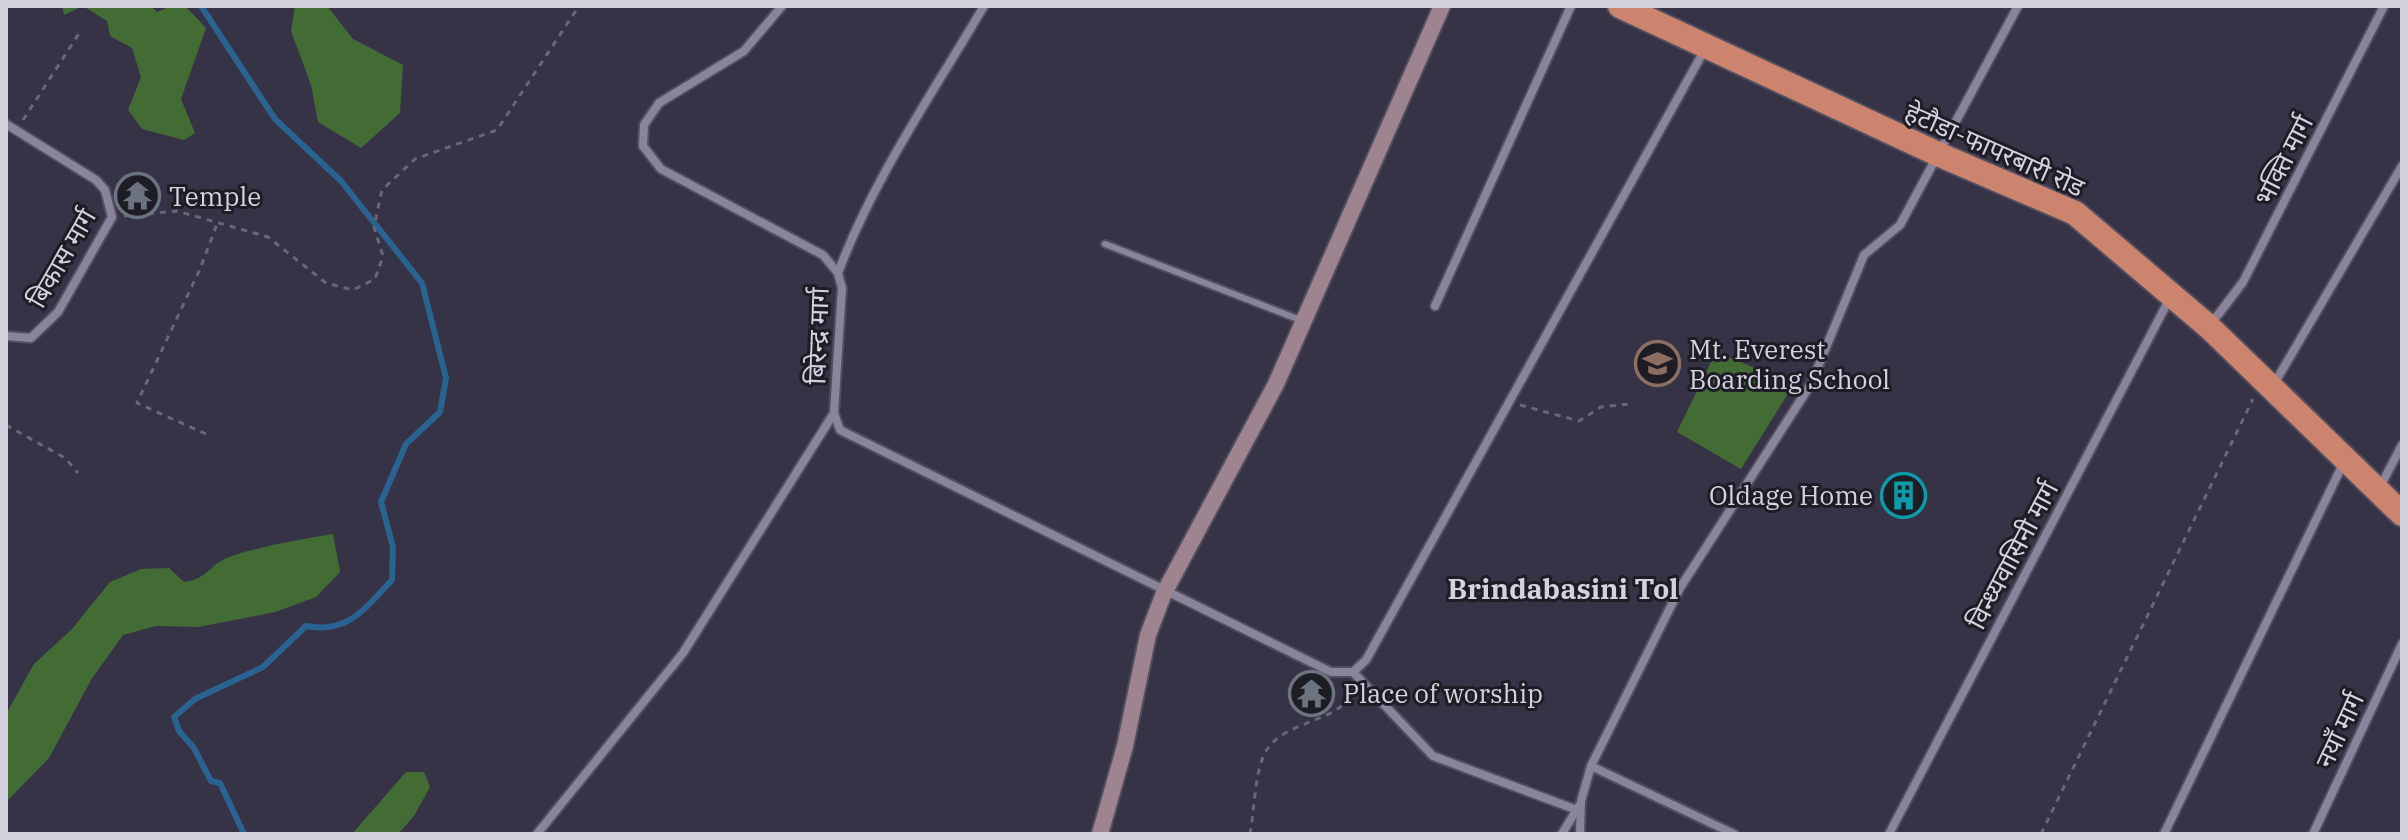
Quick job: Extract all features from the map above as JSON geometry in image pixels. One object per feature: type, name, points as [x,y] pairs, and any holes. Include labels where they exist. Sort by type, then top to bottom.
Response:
[{"type":"highway","name":"हेटौडा-फापरबारी रोड","points":[[1620,6],[1940,155],[2075,213],[2209,327],[2402,514]]},
{"type":"main road","points":[[1100,834],[1125,746],[1148,635],[1164,593],[1276,384],[1442,6]]},
{"type":"street","name":"बिरेन्द्र मार्ग","points":[[782,6],[744,51],[659,103],[644,125],[643,146],[661,169],[823,255],[838,273],[842,288],[834,413],[840,430],[874,450],[1164,593],[1331,672],[1353,672]]},
{"type":"street","points":[[838,273],[850,240],[885,173],[984,6]]},
{"type":"street","points":[[1435,306],[1571,6]]},
{"type":"street","points":[[1562,834],[1579,806],[1591,766],[1680,588],[1811,384],[1864,255],[1900,225],[2018,6]]},
{"type":"street","name":"भक्ति मार्ग","points":[[2209,327],[2243,282],[2384,6]]},
{"type":"street","points":[[1579,806],[1433,756],[1353,672],[1366,660],[1706,48]]},
{"type":"street","name":"बिकास मार्ग","points":[[6,124],[96,180],[105,190],[112,217],[58,312],[31,338],[6,336]]},
{"type":"street","points":[[2267,384],[2402,166]]},
{"type":"street","name":"विन्ध्यवासिनी मार्ग","points":[[1889,834],[2171,295]]},
{"type":"street","points":[[537,834],[683,653],[834,413]]},
{"type":"street","points":[[2377,491],[2402,445]]},
{"type":"street","points":[[2164,834],[2345,460]]},
{"type":"street","name":"नयाँ मार्ग","points":[[2313,834],[2402,644]]},
{"type":"street","points":[[1591,766],[1734,834]]},
{"type":"street","points":[[1579,806],[1580,834]]},
{"type":"lane","points":[[1105,244],[1303,321]]},
{"type":"path","points":[[112,217],[177,211],[268,237],[326,283],[353,290],[375,279],[383,256],[374,227],[382,190],[415,159],[497,130],[579,6]]},
{"type":"path","points":[[16,130],[80,32]]},
{"type":"path","points":[[206,434],[137,403],[200,269],[217,223]]},
{"type":"path","points":[[2041,834],[2267,384]]},
{"type":"path","points":[[1508,401],[1579,421],[1601,407],[1630,404]]},
{"type":"path","points":[[6,425],[65,458],[78,473]]},
{"type":"path","points":[[1250,834],[1263,755],[1279,733],[1340,709],[1350,695],[1353,672]]},
{"type":"green space","points":[[62,6],[83,6],[64,15]]},
{"type":"green space","points":[[83,6],[151,6],[157,12],[171,6],[185,6],[206,28],[181,99],[195,133],[184,140],[142,129],[128,110],[141,77],[132,48],[110,36],[107,21]]},
{"type":"green space","points":[[295,6],[327,6],[353,39],[403,65],[400,113],[361,148],[318,122],[311,85],[291,31]]},
{"type":"green space","points":[[1716,352],[1794,384],[1741,469],[1677,432]]},
{"type":"green space","points":[[333,534],[340,572],[316,597],[275,612],[199,627],[156,626],[123,635],[91,680],[49,758],[6,802],[6,714],[34,664],[72,629],[110,582],[141,569],[169,568],[184,582],[239,554]]},
{"type":"green space","points":[[406,772],[424,772],[430,787],[414,816],[398,834],[352,834]]},
{"type":"waterway","points":[[201,6],[275,119],[341,181],[422,283],[446,378],[440,412],[406,444],[381,502],[393,547],[392,580],[355,616],[334,626],[306,626],[263,667],[195,699],[174,717],[179,731],[194,748],[211,781],[220,783],[244,834]]},
{"type":"place","name":"Temple","points":[[138,196]]},
{"type":"place","name":"Mt. Everest Boarding School","points":[[1658,364]]},
{"type":"place","name":"Oldage Home","points":[[1904,495]]},
{"type":"place","name":"Place of worship","points":[[1312,693]]},
{"type":"district","name":"Brindabasini Tol","points":[[1563,588]]}]
